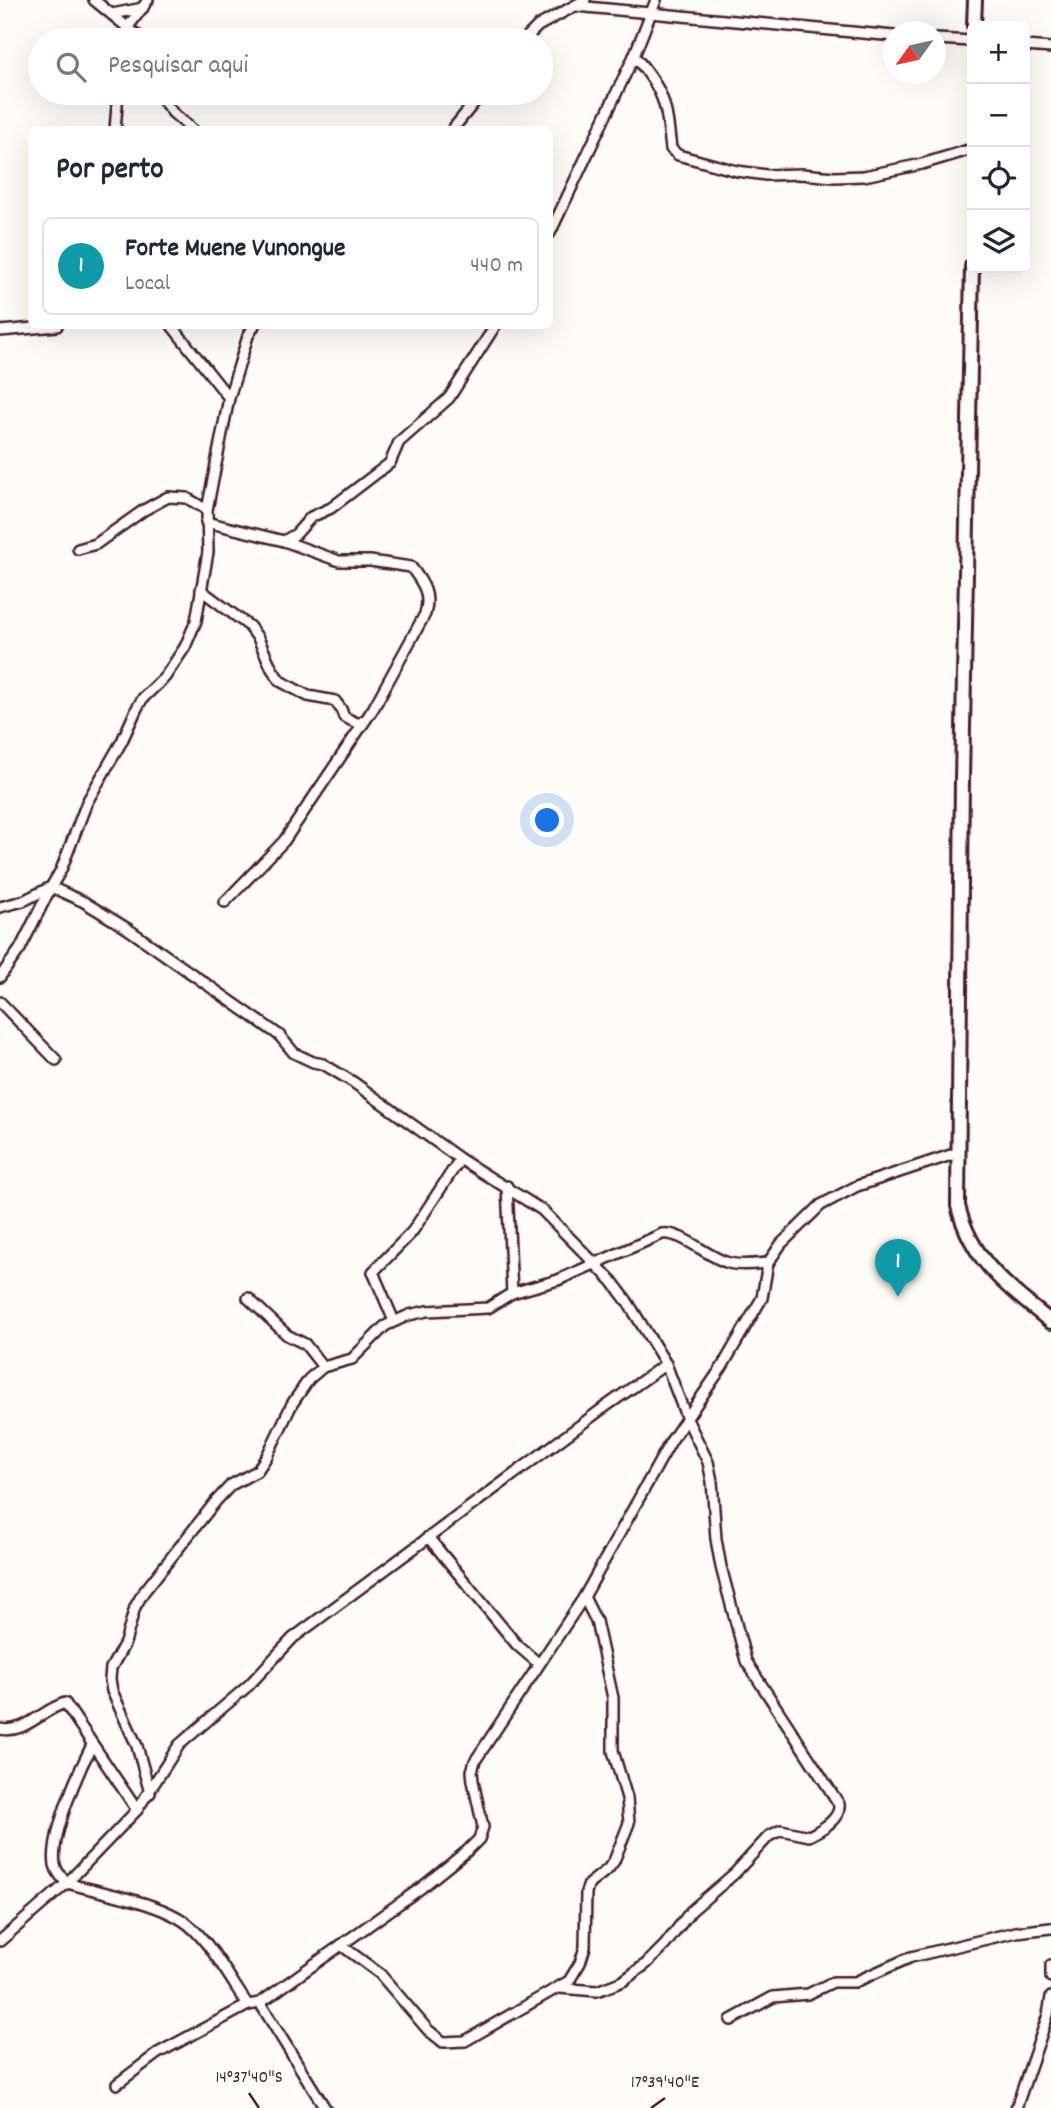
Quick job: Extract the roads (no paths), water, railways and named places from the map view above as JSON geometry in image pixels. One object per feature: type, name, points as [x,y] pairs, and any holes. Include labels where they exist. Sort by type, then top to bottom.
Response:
[{"type":"street","points":[[93,0],[128,27],[145,4]]},
{"type":"street","points":[[536,28],[555,14],[585,0]]},
{"type":"street","points":[[553,227],[634,56],[656,0]]},
{"type":"street","points":[[974,21],[975,0]]},
{"type":"street","points":[[112,14],[145,4]]},
{"type":"street","points":[[576,6],[883,35]]},
{"type":"street","points":[[946,40],[967,41]]},
{"type":"street","points":[[1030,46],[1051,48]]},
{"type":"street","points":[[634,56],[659,88],[667,111],[671,149],[678,155],[737,171],[766,175],[844,177],[864,176],[922,164],[967,150]]},
{"type":"street","points":[[115,126],[117,105]]},
{"type":"street","points":[[167,105],[188,126]]},
{"type":"street","points":[[455,126],[472,105]]},
{"type":"street","points":[[972,273],[958,1206],[972,1246],[989,1270],[1051,1322]]},
{"type":"street","points":[[0,331],[28,329]]},
{"type":"street","points":[[174,329],[229,398]]},
{"type":"street","points":[[0,977],[20,949],[61,870],[87,802],[122,741],[137,708],[143,698],[165,677],[185,647],[196,621],[208,552],[207,510],[229,398],[252,329]]},
{"type":"street","points":[[284,541],[296,534],[311,517],[331,508],[390,463],[400,442],[449,398],[493,329]]},
{"type":"street","points":[[78,549],[96,544],[144,510],[168,497],[187,498],[207,510]]},
{"type":"street","points":[[206,522],[284,541],[340,561],[370,561],[411,567],[428,595],[425,614],[373,709],[284,841],[225,902]]},
{"type":"street","points":[[201,590],[248,626],[258,638],[280,681],[308,696],[335,702],[344,717],[359,724],[364,720]]},
{"type":"street","points":[[0,906],[23,901],[51,887]]},
{"type":"street","points":[[51,887],[84,902],[128,929],[279,1035],[294,1053],[323,1064],[353,1082],[460,1159],[542,1210],[596,1264],[627,1301],[666,1364],[687,1419],[708,1462],[721,1567],[746,1661],[839,1804],[840,1811],[809,1836],[781,1830],[769,1836],[735,1873],[691,1911],[656,1955],[623,1981],[597,1991],[559,1988]]},
{"type":"street","points":[[0,1002],[56,1059]]},
{"type":"street","points":[[117,2084],[158,2053],[248,2005],[260,2003],[421,1888],[479,1839],[483,1827],[473,1781],[475,1761],[584,1597],[671,1441],[722,1367],[762,1298],[768,1263],[781,1244],[821,1205],[857,1186],[957,1153]]},
{"type":"street","points":[[394,1321],[373,1272],[412,1232],[460,1159]]},
{"type":"street","points":[[507,1186],[512,1293]]},
{"type":"street","points":[[150,1793],[137,1746],[112,1691],[111,1668],[125,1643],[135,1606],[143,1593],[216,1501],[231,1485],[257,1471],[292,1404],[309,1379],[323,1367],[352,1359],[375,1335],[394,1321],[427,1311],[488,1308],[512,1293],[558,1280],[669,1233],[727,1262],[741,1265],[768,1263]]},
{"type":"street","points":[[248,1298],[287,1335],[305,1344],[323,1367]]},
{"type":"street","points":[[0,1941],[67,1883],[137,1810],[179,1745],[248,1685],[293,1638],[666,1364]]},
{"type":"street","points":[[428,1537],[517,1644],[538,1663]]},
{"type":"street","points":[[341,1945],[380,1975],[428,2030],[449,2044],[465,2041],[569,1981],[580,1963],[585,1947],[586,1892],[589,1884],[614,1861],[629,1823],[627,1798],[613,1751],[612,1698],[596,1621],[584,1597]]},
{"type":"street","points":[[0,1729],[11,1731],[21,1728],[65,1703],[137,1810]]},
{"type":"street","points":[[92,1745],[71,1794],[55,1843],[55,1867],[59,1875],[67,1883],[159,1909],[188,1924],[200,1935],[248,2005]]},
{"type":"street","points":[[731,2020],[773,1997],[808,1994],[833,1982],[855,1982],[911,1957],[1016,1932],[1051,1928]]},
{"type":"street","points":[[1051,1965],[1051,1977]]},
{"type":"street","points":[[1016,2108],[1048,2015],[1051,1997]]},
{"type":"street","points":[[260,2003],[325,2108]]},
{"type":"place","name":"Forte Muene Vunongue","points":[[898,1297]]}]
